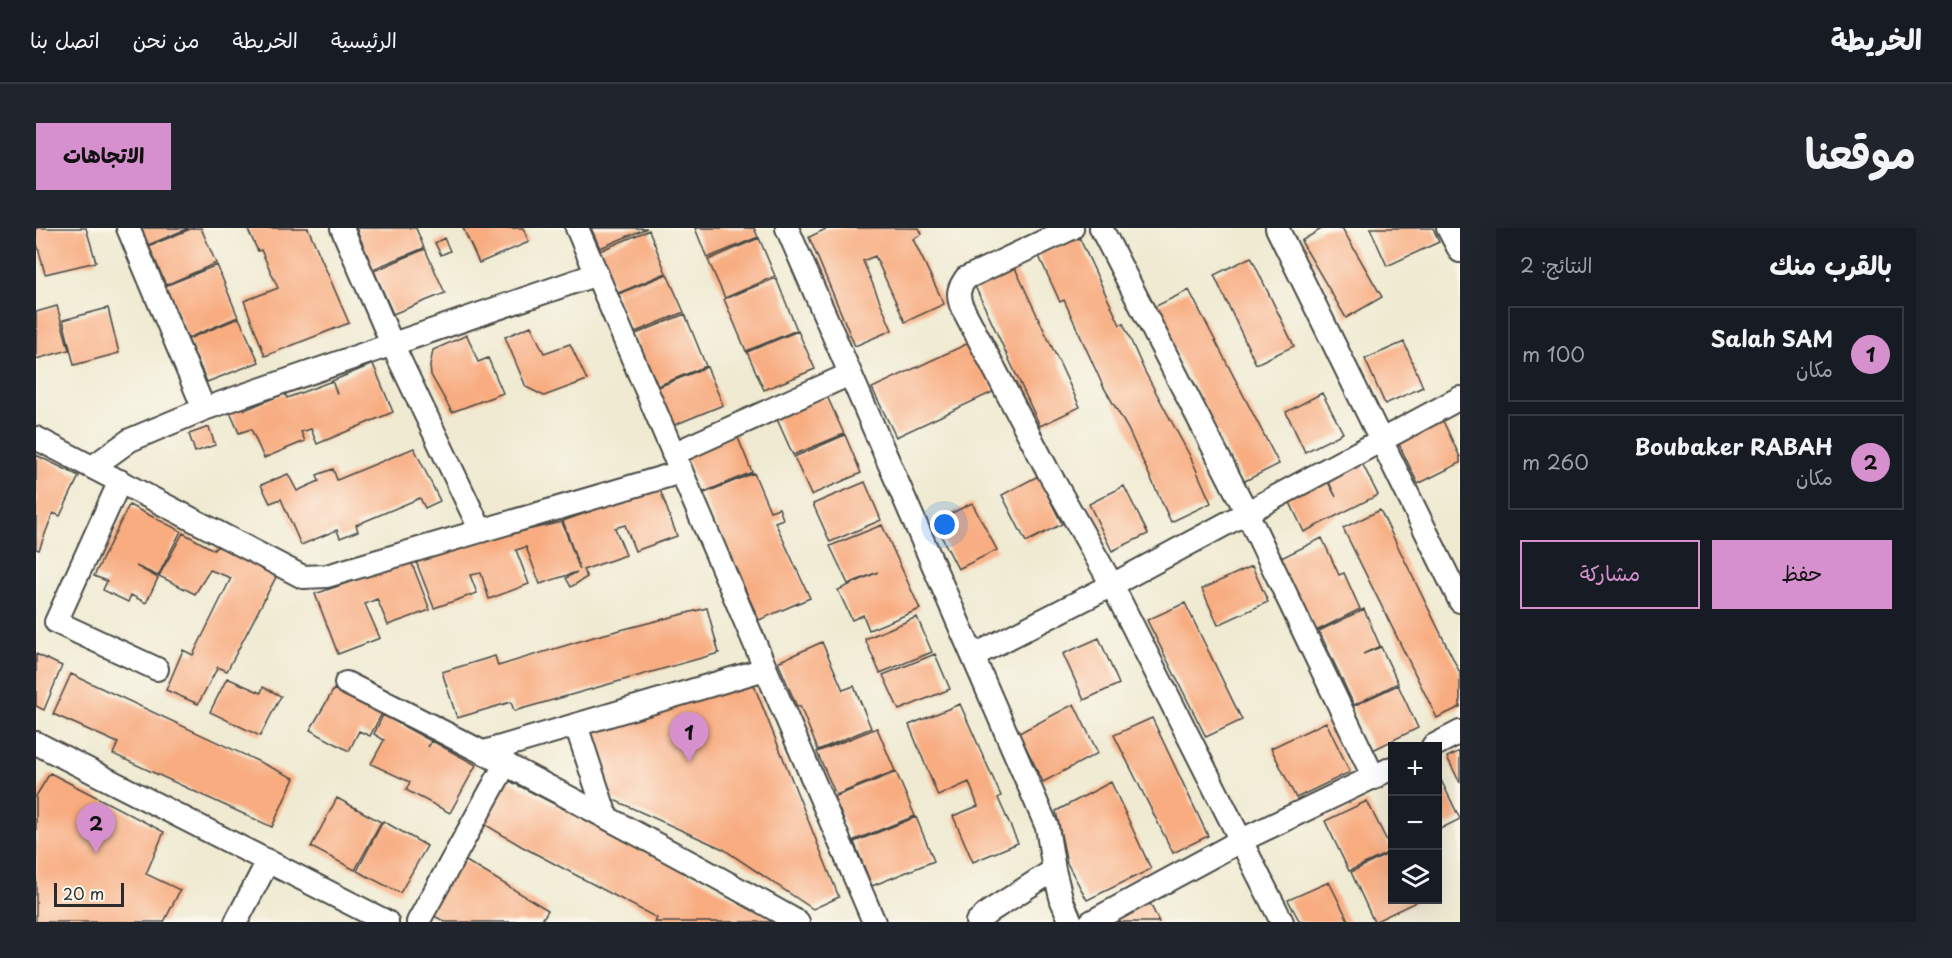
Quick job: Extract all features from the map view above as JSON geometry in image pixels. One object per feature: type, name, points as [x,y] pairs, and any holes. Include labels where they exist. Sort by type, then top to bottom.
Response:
[{"type":"street","points":[[128,228],[204,409]]},
{"type":"street","points":[[342,228],[393,346],[481,531]]},
{"type":"street","points":[[577,228],[874,922]]},
{"type":"street","points":[[787,228],[1042,813],[1062,901],[1071,922]]},
{"type":"street","points":[[1072,228],[966,278],[957,296],[1043,461],[1112,585],[1282,922]]},
{"type":"street","points":[[1091,922],[1240,841],[1383,773],[1101,228]]},
{"type":"street","points":[[1277,228],[1460,601]]},
{"type":"street","points":[[1448,228],[1460,251]]},
{"type":"street","points":[[94,466],[130,440],[204,409],[393,346],[597,274]]},
{"type":"street","points":[[36,438],[94,466],[303,577],[327,576],[481,531],[677,463],[850,374]]},
{"type":"street","points":[[973,656],[1112,585],[1460,398]]},
{"type":"street","points":[[120,481],[56,622],[157,669]]},
{"type":"street","points":[[484,752],[765,669]]},
{"type":"street","points":[[346,683],[506,763],[798,922]]},
{"type":"street","points":[[576,725],[606,816]]},
{"type":"street","points":[[1442,742],[1460,732]]},
{"type":"street","points":[[36,743],[387,922]]},
{"type":"street","points":[[418,922],[506,763]]},
{"type":"street","points":[[236,922],[268,861]]},
{"type":"street","points":[[977,922],[990,911],[1054,870]]},
{"type":"building","points":[[36,228],[86,228],[96,262],[45,274],[36,240]]},
{"type":"building","points":[[142,228],[189,228],[148,245]]},
{"type":"building","points":[[193,228],[201,228],[216,263],[166,285],[149,246]]},
{"type":"building","points":[[247,228],[308,228],[349,323],[265,356],[244,301],[278,288],[261,250],[258,251]]},
{"type":"building","points":[[356,228],[416,228],[424,248],[373,269]]},
{"type":"building","points":[[463,228],[523,228],[529,242],[479,263]]},
{"type":"building","points":[[591,228],[647,228],[600,248]]},
{"type":"building","points":[[695,228],[754,228],[758,237],[707,258]]},
{"type":"building","points":[[828,228],[919,228],[922,234],[913,239],[944,304],[905,322],[875,256],[863,261],[892,330],[855,346],[809,237]]},
{"type":"building","points":[[1323,228],[1342,228],[1382,297],[1346,318],[1301,241]]},
{"type":"building","points":[[1370,228],[1433,228],[1439,242],[1387,266]]},
{"type":"building","points":[[649,230],[666,273],[616,294],[599,251]]},
{"type":"building","points":[[1079,237],[1120,325],[1123,323],[1211,503],[1171,522],[1128,429],[1103,386],[1064,300],[1060,302],[1038,254]]},
{"type":"building","points":[[444,238],[450,251],[441,255],[435,243]]},
{"type":"building","points":[[759,238],[775,276],[725,298],[708,260]]},
{"type":"building","points":[[425,249],[445,293],[393,314],[374,271]]},
{"type":"building","points":[[1251,257],[1294,346],[1256,364],[1214,275]]},
{"type":"building","points":[[217,265],[238,317],[188,338],[165,286]]},
{"type":"building","points":[[1014,266],[1080,407],[1040,426],[974,284]]},
{"type":"building","points":[[667,274],[684,312],[633,333],[616,295]]},
{"type":"building","points":[[776,278],[797,330],[746,351],[724,299]]},
{"type":"building","points":[[1189,290],[1279,464],[1243,482],[1154,307]]},
{"type":"building","points":[[57,306],[69,350],[36,359],[36,312]]},
{"type":"building","points":[[108,308],[119,353],[74,365],[63,320]]},
{"type":"building","points":[[685,314],[706,366],[655,387],[633,335]]},
{"type":"building","points":[[239,318],[259,362],[207,382],[188,339]]},
{"type":"building","points":[[531,326],[544,353],[570,344],[587,380],[544,396],[526,387],[505,337]]},
{"type":"building","points":[[798,331],[815,369],[764,390],[747,352]]},
{"type":"building","points":[[467,335],[478,362],[488,358],[503,393],[452,412],[431,375],[433,350]]},
{"type":"building","points":[[971,342],[995,391],[896,437],[872,388]]},
{"type":"building","points":[[1404,342],[1423,387],[1385,404],[1365,359]]},
{"type":"building","points":[[373,364],[393,412],[317,444],[311,429],[301,432],[305,441],[264,458],[251,429],[239,433],[229,410],[243,404],[245,410],[285,393],[287,398]]},
{"type":"building","points":[[707,367],[723,405],[672,426],[656,388]]},
{"type":"building","points":[[1322,393],[1343,433],[1305,452],[1286,412]]},
{"type":"building","points":[[827,396],[844,434],[793,455],[776,417]]},
{"type":"building","points":[[1442,419],[1460,457],[1460,463],[1418,484],[1397,440]]},
{"type":"building","points":[[209,427],[215,445],[195,452],[189,434]]},
{"type":"building","points":[[736,433],[752,472],[702,493],[685,455]]},
{"type":"building","points":[[845,435],[861,473],[811,495],[794,457]]},
{"type":"building","points":[[414,448],[440,501],[425,508],[420,498],[356,525],[358,531],[340,538],[337,530],[301,545],[281,499],[270,503],[261,485],[288,474],[297,491],[319,481],[317,475],[333,469],[337,480]]},
{"type":"building","points":[[36,455],[79,476],[60,516],[53,513],[39,550],[36,549]]},
{"type":"building","points":[[1360,459],[1378,495],[1304,532],[1287,496],[1325,477],[1336,497],[1326,476]]},
{"type":"building","points":[[754,473],[770,511],[779,508],[783,519],[775,522],[810,598],[759,620],[702,494]]},
{"type":"building","points":[[1038,476],[1062,524],[1026,542],[1002,495]]},
{"type":"building","points":[[865,482],[881,520],[830,542],[813,504]]},
{"type":"building","points":[[1124,486],[1148,534],[1112,551],[1089,504]]},
{"type":"building","points":[[659,487],[677,536],[635,551],[625,525],[615,528],[626,555],[583,570],[587,577],[571,587],[566,578],[577,572],[540,584],[526,547],[516,550],[529,584],[489,599],[481,573],[470,575],[477,593],[434,608],[415,559],[458,546],[562,522],[580,570],[563,521]]},
{"type":"building","points":[[972,503],[997,550],[958,569],[934,522]]},
{"type":"building","points":[[129,505],[181,531],[158,576],[136,566],[158,578],[146,603],[131,595],[128,602],[103,590],[107,581],[94,576]]},
{"type":"building","points":[[1380,510],[1460,673],[1460,707],[1437,718],[1343,528]]},
{"type":"building","points":[[882,525],[920,609],[869,630],[863,615],[852,620],[838,590],[878,572],[848,584],[830,546]]},
{"type":"building","points":[[183,533],[214,550],[217,546],[277,575],[227,671],[218,667],[198,704],[166,690],[183,650],[193,655],[231,578],[210,570],[195,594],[159,576]]},
{"type":"building","points":[[1322,538],[1339,575],[1344,573],[1360,609],[1316,631],[1299,594],[1294,597],[1277,560]]},
{"type":"building","points":[[411,561],[430,610],[388,625],[377,599],[365,604],[380,638],[338,654],[315,594]]},
{"type":"building","points":[[1252,566],[1268,602],[1218,625],[1202,589]]},
{"type":"building","points":[[1185,603],[1242,720],[1206,737],[1147,620]]},
{"type":"building","points":[[707,608],[719,653],[514,711],[511,702],[457,718],[442,672],[495,656],[498,666],[597,636]]},
{"type":"building","points":[[1364,609],[1380,646],[1363,654],[1381,647],[1398,683],[1354,705],[1319,631]]},
{"type":"building","points":[[917,617],[932,652],[880,673],[865,639]]},
{"type":"building","points":[[1099,638],[1119,684],[1084,700],[1063,654]]},
{"type":"building","points":[[822,642],[843,690],[854,686],[871,728],[818,750],[800,706],[797,707],[778,662]]},
{"type":"building","points":[[36,654],[62,666],[44,710],[36,706]]},
{"type":"building","points":[[935,654],[950,689],[899,710],[883,675]]},
{"type":"building","points":[[71,674],[294,778],[272,827],[113,754],[118,743],[53,714]]},
{"type":"building","points":[[227,678],[261,693],[263,687],[281,696],[260,736],[210,712]]},
{"type":"building","points":[[751,678],[839,897],[813,909],[723,849],[605,796],[583,728]]},
{"type":"building","points":[[1398,685],[1418,728],[1373,750],[1353,706]]},
{"type":"building","points":[[334,689],[382,713],[370,736],[359,731],[349,751],[310,730]]},
{"type":"building","points":[[960,704],[1001,796],[998,798],[1018,843],[973,862],[953,816],[978,806],[969,782],[938,796],[909,725]]},
{"type":"building","points":[[1074,704],[1098,753],[1043,782],[1019,733]]},
{"type":"building","points":[[383,715],[431,741],[428,747],[432,741],[476,765],[450,813],[406,790],[410,782],[371,764],[384,740],[374,734]]},
{"type":"building","points":[[1152,718],[1208,836],[1173,853],[1114,735]]},
{"type":"building","points":[[1326,722],[1350,772],[1296,798],[1271,748]]},
{"type":"building","points":[[877,728],[895,771],[836,795],[817,752]]},
{"type":"building","points":[[1460,751],[1460,783],[1447,757]]},
{"type":"building","points":[[896,772],[915,816],[852,841],[834,797]]},
{"type":"building","points":[[50,773],[164,832],[146,874],[180,890],[164,922],[36,922],[36,796]]},
{"type":"building","points":[[504,778],[778,922],[655,922],[657,918],[521,846],[481,822]]},
{"type":"building","points":[[1111,782],[1151,869],[1087,900],[1067,863],[1056,811]]},
{"type":"building","points":[[1442,782],[1460,819],[1442,828]]},
{"type":"building","points":[[337,798],[381,822],[355,870],[311,847]]},
{"type":"building","points":[[1367,801],[1388,843],[1388,853],[1349,871],[1325,821]]},
{"type":"building","points":[[916,817],[934,861],[872,886],[854,842]]},
{"type":"building","points":[[383,821],[427,846],[400,893],[357,871]]},
{"type":"building","points":[[1388,854],[1388,904],[1412,904],[1374,922],[1351,872]]},
{"type":"building","points":[[461,858],[548,910],[541,922],[445,922],[429,913]]},
{"type":"building","points":[[1329,882],[1349,922],[1300,922],[1288,900]]},
{"type":"building","points":[[1148,899],[1159,922],[1104,922]]},
{"type":"place","name":"Salah SAM","points":[[689,762]]},
{"type":"place","name":"Boubaker RABAH","points":[[96,853]]}]
